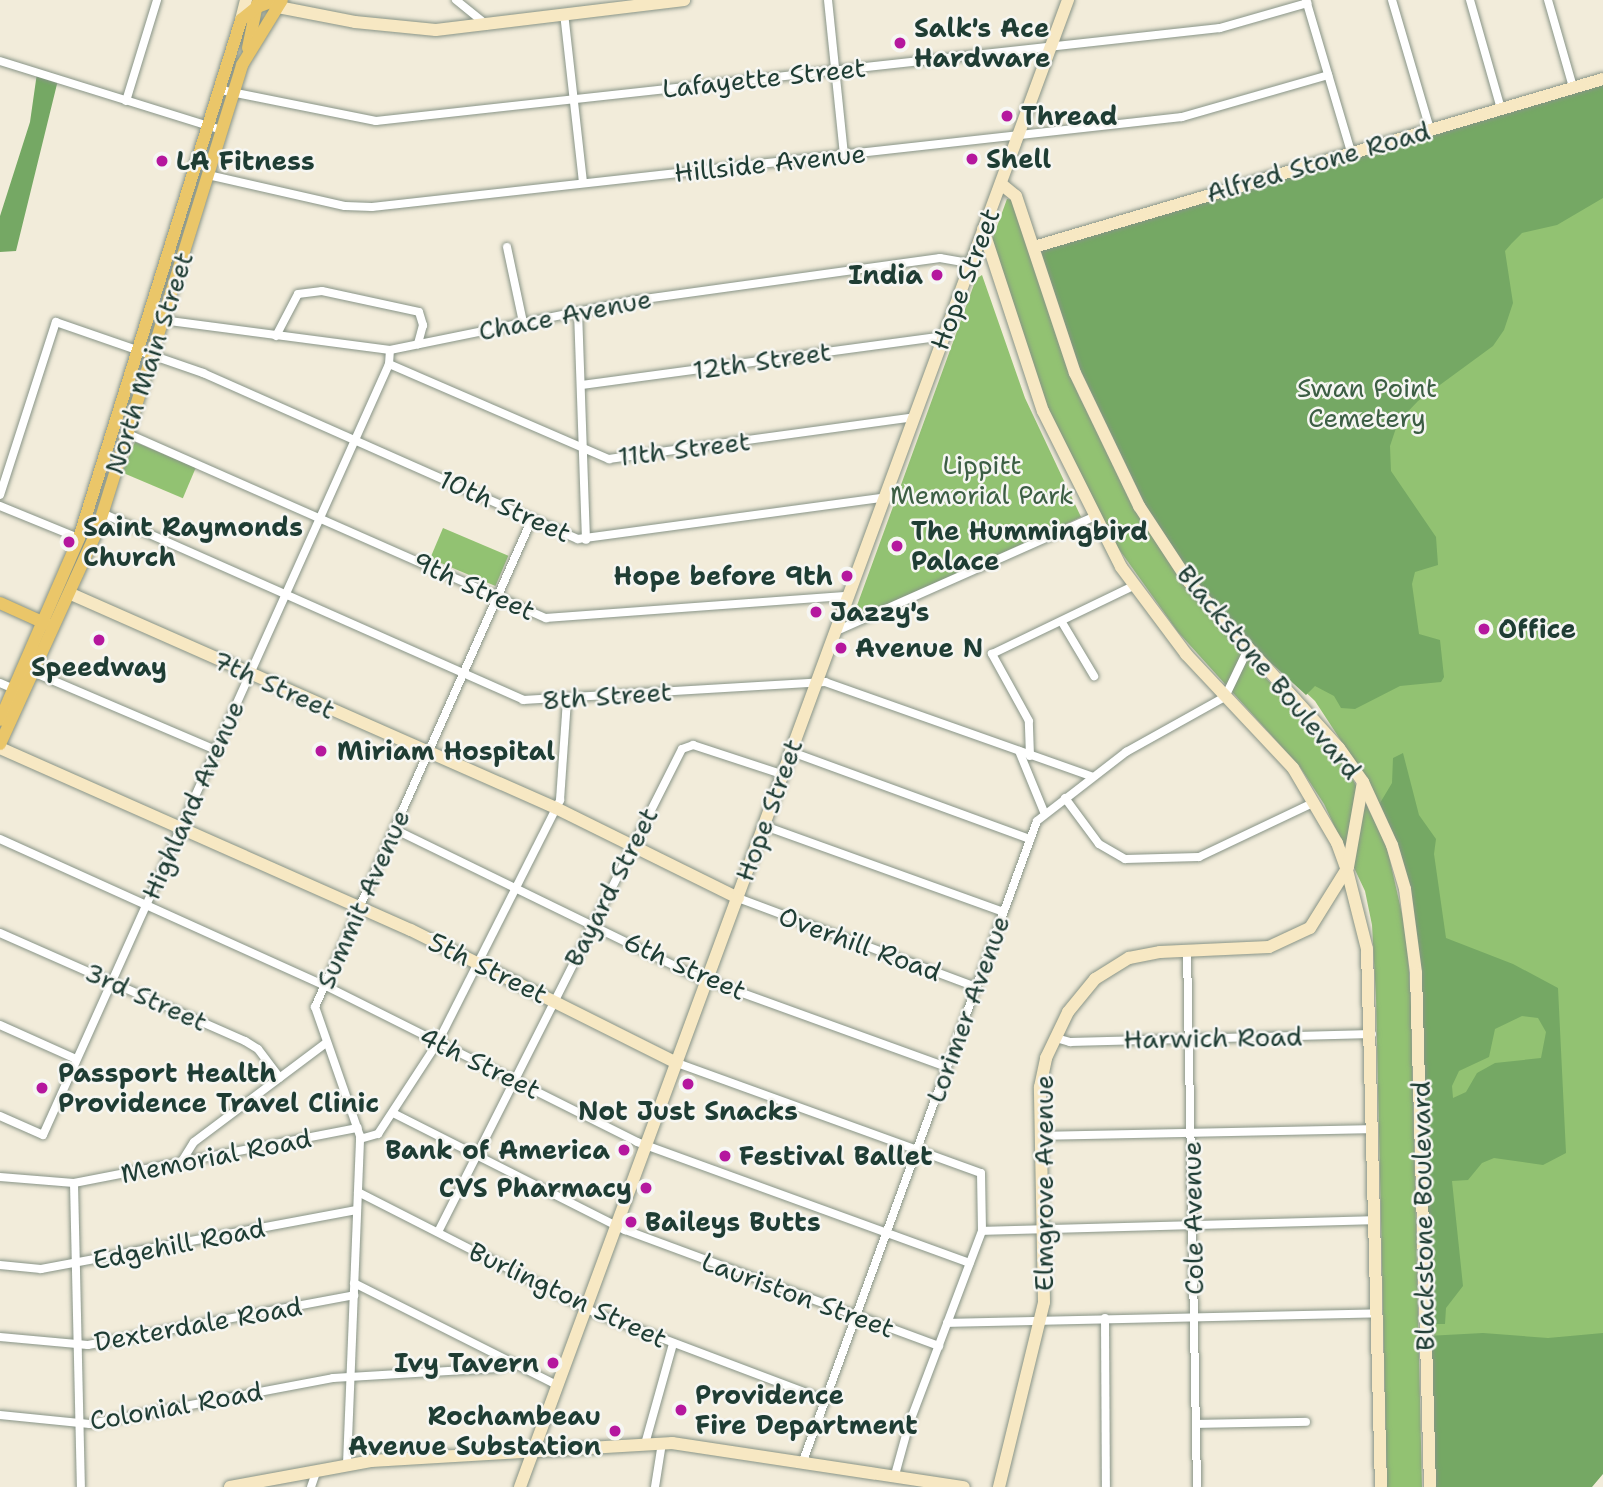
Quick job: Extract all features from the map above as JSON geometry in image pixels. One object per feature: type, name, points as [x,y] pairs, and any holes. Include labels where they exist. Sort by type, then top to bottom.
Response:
[{"type":"main road","points":[[253,2],[279,2],[408,30],[487,25],[657,1],[684,0]]},
{"type":"main road","name":"Hope Street","points":[[520,1487],[738,898],[762,825],[882,498],[969,263],[1020,135],[1068,0]]},
{"type":"main road","points":[[204,174],[227,92],[241,20],[253,2]]},
{"type":"main road","points":[[242,65],[253,2]]},
{"type":"main road","points":[[227,92],[279,2]]},
{"type":"main road","name":"Alfred Stone Road","points":[[1034,247],[1603,79]]},
{"type":"main road","name":"North Main Street","points":[[0,720],[50,625],[71,594],[92,542],[126,433],[146,351],[162,320],[204,174]]},
{"type":"main road","name":"North Main Street","points":[[0,746],[33,672],[50,625],[146,351],[204,174]]},
{"type":"main road","name":"Blackstone Boulevard","points":[[1001,184],[1016,196],[1075,373],[1124,479],[1189,582],[1248,649],[1309,710],[1363,782],[1392,845],[1414,939],[1430,1487]]},
{"type":"main road","name":"Blackstone Boulevard","points":[[983,229],[1043,411],[1094,517],[1133,586],[1225,696],[1268,737],[1315,802],[1347,870],[1367,949],[1374,1129],[1381,1487]]},
{"type":"main road","points":[[969,263],[996,275]]},
{"type":"main road","name":"7th Street","points":[[71,594],[556,808]]},
{"type":"main road","points":[[0,603],[50,625]]},
{"type":"main road","name":"5th Street","points":[[0,746],[359,906],[478,962],[677,1063]]},
{"type":"main road","name":"Elmgrove Avenue","points":[[999,1487],[1044,1302],[1040,1230],[1042,1074],[1056,1038],[1082,993],[1111,967],[1147,954],[1269,947],[1295,937],[1323,911],[1347,870],[1363,782]]},
{"type":"main road","name":"Overhill Road","points":[[556,808],[738,898]]},
{"type":"main road","points":[[230,1487],[347,1464],[662,1443],[803,1461],[964,1487]]},
{"type":"street","points":[[126,101],[157,0]]},
{"type":"street","points":[[456,0],[487,25]]},
{"type":"street","points":[[597,0],[609,8]]},
{"type":"street","points":[[828,0],[844,155]]},
{"type":"street","points":[[1392,0],[1430,129]]},
{"type":"street","points":[[1470,0],[1501,109]]},
{"type":"street","points":[[1548,0],[1573,87]]},
{"type":"street","points":[[1307,2],[1351,152]]},
{"type":"street","name":"Lafayette Street","points":[[227,92],[346,118],[376,121],[1220,28],[1307,2]]},
{"type":"street","points":[[564,13],[583,183]]},
{"type":"street","points":[[0,61],[216,129]]},
{"type":"street","name":"Hillside Avenue","points":[[204,174],[358,208],[1192,115],[1328,75]]},
{"type":"street","points":[[507,247],[523,322]]},
{"type":"street","name":"Chace Avenue","points":[[162,320],[390,350],[578,311],[940,258],[969,263]]},
{"type":"street","points":[[276,336],[298,294],[322,290],[419,312],[423,326],[418,344]]},
{"type":"street","points":[[578,311],[586,540]]},
{"type":"street","name":"10th Street","points":[[0,495],[56,322],[146,351],[586,540],[882,498]]},
{"type":"street","name":"12th Street","points":[[582,385],[943,336]]},
{"type":"street","name":"Highland Avenue","points":[[0,1116],[43,1135],[389,364],[390,350]]},
{"type":"street","name":"11th Street","points":[[389,364],[584,452],[617,458],[914,417]]},
{"type":"street","name":"9th Street","points":[[126,433],[546,618],[847,596]]},
{"type":"street","points":[[0,506],[92,542]]},
{"type":"street","name":"8th Street","points":[[102,513],[523,700],[816,682],[834,684],[1093,777]]},
{"type":"street","points":[[834,632],[1094,517]]},
{"type":"street","name":"Summit Avenue","points":[[347,1464],[360,1139],[315,1012],[324,985],[532,519]]},
{"type":"street","points":[[1030,756],[1029,721],[992,654],[1063,624],[1133,586]]},
{"type":"street","points":[[1063,624],[1094,676]]},
{"type":"street","points":[[1225,696],[1248,649]]},
{"type":"street","points":[[33,672],[216,750]]},
{"type":"street","points":[[0,683],[14,689]]},
{"type":"street","name":"Lorimer Avenue","points":[[803,1461],[823,1399],[1030,839],[1044,812],[1163,729],[1225,696]]},
{"type":"street","points":[[360,1139],[374,1138],[438,1042],[556,808],[567,699]]},
{"type":"street","name":"Bayard Street","points":[[438,1233],[631,846],[686,746],[781,774]]},
{"type":"street","points":[[789,751],[1030,839]]},
{"type":"street","points":[[1018,751],[1044,812]]},
{"type":"street","points":[[1065,798],[1099,844],[1125,859],[1199,857],[1315,802]]},
{"type":"street","points":[[762,825],[1003,912]]},
{"type":"street","name":"6th Street","points":[[394,828],[517,885],[707,980],[947,1067]]},
{"type":"street","name":"4th Street","points":[[0,839],[324,985],[647,1145],[970,1264]]},
{"type":"street","name":"Overhill Road","points":[[738,898],[976,986]]},
{"type":"street","name":"3rd Street","points":[[0,933],[245,1041],[258,1049],[280,1078]]},
{"type":"street","name":"Cole Avenue","points":[[1187,950],[1196,1317],[1197,1487]]},
{"type":"street","points":[[0,1025],[76,1059]]},
{"type":"street","name":"Harwich Road","points":[[1056,1038],[1189,1039],[1371,1034]]},
{"type":"street","points":[[182,1161],[194,1142],[326,1043]]},
{"type":"street","name":"5th Street","points":[[677,1063],[981,1173],[982,1231]]},
{"type":"street","name":"Lauriston Street","points":[[393,1113],[617,1227],[939,1346]]},
{"type":"street","name":"Memorial Road","points":[[0,1177],[74,1183],[358,1128]]},
{"type":"street","points":[[1040,1136],[1374,1129]]},
{"type":"street","points":[[74,1183],[81,1487]]},
{"type":"street","name":"Burlington Street","points":[[358,1192],[586,1308],[673,1344],[823,1399]]},
{"type":"street","name":"Edgehill Road","points":[[0,1265],[36,1269],[76,1263],[357,1210]]},
{"type":"street","points":[[895,1475],[947,1322],[982,1231],[1376,1220]]},
{"type":"street","points":[[354,1283],[557,1385]]},
{"type":"street","name":"Dexterdale Road","points":[[0,1337],[79,1345],[354,1295]]},
{"type":"street","points":[[947,1322],[1378,1313]]},
{"type":"street","points":[[1105,1318],[1106,1487]]},
{"type":"street","points":[[645,1444],[673,1344]]},
{"type":"street","name":"Colonial Road","points":[[0,1415],[80,1423],[351,1376],[498,1368],[509,1363]]},
{"type":"street","points":[[1197,1424],[1306,1422]]},
{"type":"street","points":[[654,1487],[662,1443]]},
{"type":"street","points":[[311,1487],[317,1470]]},
{"type":"green space","points":[[37,73],[58,80],[16,251],[0,252],[0,216],[30,122]]},
{"type":"green space","points":[[1603,80],[1603,198],[1557,225],[1522,233],[1505,251],[1513,303],[1504,330],[1493,346],[1418,401],[1398,422],[1390,446],[1391,471],[1436,537],[1438,565],[1415,572],[1412,584],[1419,634],[1440,640],[1444,677],[1441,682],[1400,686],[1355,709],[1341,708],[1334,696],[1315,686],[1306,695],[1209,606],[1110,452],[1035,249]]},
{"type":"green space","name":"Swan Point Cemetery","points":[[1603,85],[1603,1401],[1437,1450],[1426,998],[1409,883],[1372,788],[1315,701],[1241,631]]},
{"type":"green space","points":[[1007,199],[1014,200],[1079,396],[1153,536],[1189,587],[1260,672],[1310,723],[1350,774],[1386,843],[1407,936],[1411,1007],[1422,1487],[1387,1487],[1376,998],[1372,925],[1365,891],[1324,804],[1300,767],[1178,632],[1106,531],[1063,445],[1027,359],[991,243]]},
{"type":"green space","name":"Lippitt Memorial Park","points":[[982,275],[1025,398],[1081,517],[851,622],[976,279]]},
{"type":"green space","points":[[135,442],[196,468],[183,498],[122,472]]},
{"type":"green space","points":[[443,528],[508,556],[495,586],[430,558]]},
{"type":"green space","points":[[1403,753],[1419,815],[1436,839],[1434,854],[1446,938],[1513,964],[1558,988],[1566,1153],[1543,1165],[1494,1158],[1482,1163],[1468,1180],[1452,1181],[1463,1286],[1446,1308],[1445,1324],[1427,1324],[1414,938],[1377,808],[1392,783],[1393,758]],"holes":[[[1522,1016],[1538,1018],[1546,1032],[1541,1058],[1495,1063],[1477,1073],[1466,1092],[1453,1098],[1452,1086],[1459,1071],[1489,1057],[1495,1029]]]},
{"type":"green space","points":[[1483,1333],[1548,1338],[1603,1333],[1603,1474],[1592,1487],[1430,1487],[1427,1336]]},
{"type":"place","name":"Salk's Ace Hardware","points":[[900,43]]},
{"type":"place","name":"Thread","points":[[1007,116]]},
{"type":"place","name":"Shell","points":[[972,159]]},
{"type":"place","name":"LA Fitness","points":[[162,161]]},
{"type":"place","name":"India","points":[[937,275]]},
{"type":"place","name":"Saint Raymonds Church","points":[[69,542]]},
{"type":"place","name":"The Hummingbird Palace","points":[[897,546]]},
{"type":"place","name":"Hope before 9th","points":[[847,576]]},
{"type":"place","name":"Jazzy's","points":[[816,612]]},
{"type":"place","name":"Office","points":[[1484,629]]},
{"type":"place","name":"Speedway","points":[[99,640]]},
{"type":"place","name":"Avenue N","points":[[841,648]]},
{"type":"place","name":"Miriam Hospital","points":[[321,751]]},
{"type":"place","name":"Not Just Snacks","points":[[688,1084]]},
{"type":"place","name":"Passport Health Providence Travel Clinic","points":[[42,1088]]},
{"type":"place","name":"Bank of America","points":[[624,1150]]},
{"type":"place","name":"Festival Ballet","points":[[725,1156]]},
{"type":"place","name":"CVS Pharmacy","points":[[646,1188]]},
{"type":"place","name":"Baileys Butts","points":[[631,1222]]},
{"type":"place","name":"Ivy Tavern","points":[[553,1363]]},
{"type":"place","name":"Providence Fire Department","points":[[681,1410]]},
{"type":"place","name":"Rochambeau Avenue Substation","points":[[615,1431]]}]
